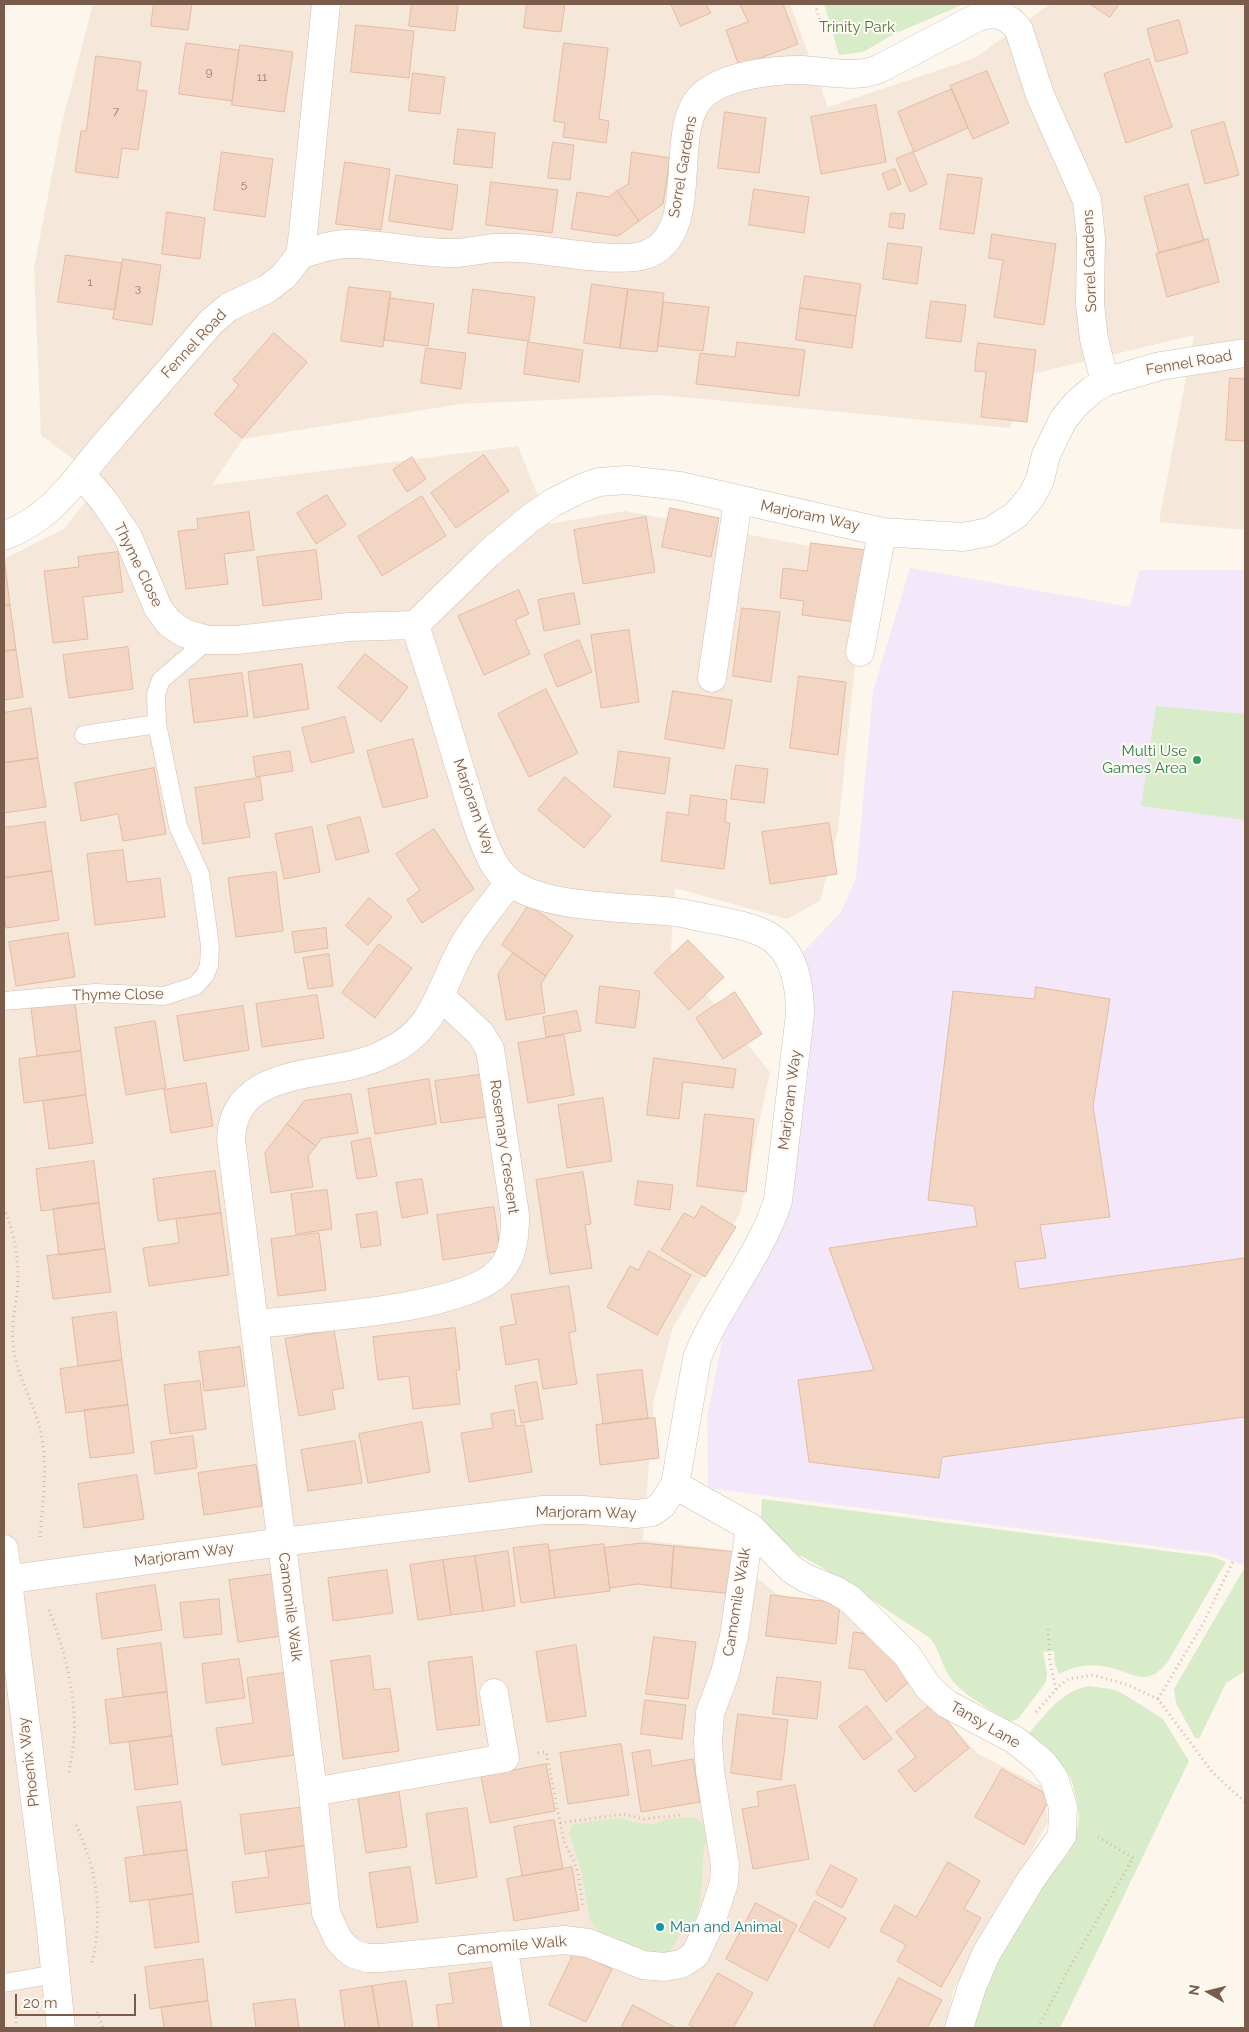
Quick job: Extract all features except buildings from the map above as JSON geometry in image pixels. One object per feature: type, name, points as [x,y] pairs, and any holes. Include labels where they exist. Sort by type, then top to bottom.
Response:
[{"type":"street","name":"Fennel Road","points":[[4,536],[19,530],[39,518],[55,505],[212,322],[229,307],[268,289],[284,276],[300,254],[326,4]]},
{"type":"street","name":"Sorrel Gardens","points":[[300,254],[322,247],[346,244],[457,253],[509,247],[623,258],[647,254],[656,250],[666,240],[672,230],[679,210],[690,120],[696,104],[703,95],[736,78],[762,72],[800,70],[854,75],[867,74],[879,70],[976,18],[1002,9],[1020,30],[1040,95],[1087,200],[1091,239],[1090,304],[1094,339],[1105,382]]},
{"type":"street","name":"Fennel Road","points":[[1105,382],[1160,366],[1245,353]]},
{"type":"street","name":"Marjoram Way","points":[[6,1580],[282,1542],[543,1510],[646,1513],[662,1505],[675,1485],[697,1358],[704,1340],[752,1258],[778,1201],[800,1014],[799,991],[795,971],[786,953],[776,941],[758,931],[677,912],[576,903],[554,899],[533,894],[510,882],[492,860],[470,802],[415,625],[488,554],[528,520],[552,503],[582,488],[600,482],[627,480],[680,486],[882,532],[963,537],[989,532],[1016,516],[1031,497],[1040,480],[1046,455],[1063,420],[1076,404],[1105,382]]},
{"type":"street","name":"Thyme Close","points":[[81,474],[104,501],[128,537],[158,608],[169,623],[184,633],[208,640],[237,640],[349,627],[415,625]]},
{"type":"street","points":[[712,678],[738,500]]},
{"type":"street","points":[[860,652],[882,532]]},
{"type":"street","points":[[282,1542],[232,1127],[242,1106],[261,1088],[287,1077],[352,1065],[400,1046],[419,1031],[441,997],[461,949],[510,882]]},
{"type":"street","name":"Rosemary Crescent","points":[[255,1324],[371,1312],[443,1298],[481,1286],[499,1272],[505,1264],[513,1246],[515,1215],[490,1049],[480,1033],[441,997]]},
{"type":"street","name":"Tansy Lane","points":[[675,1485],[750,1527],[791,1569],[805,1578],[835,1590],[864,1612],[907,1655],[928,1687],[947,1704],[1015,1740],[1042,1762],[1054,1778],[1061,1798],[1063,1816],[1062,1836],[1030,1881],[986,1954],[972,1987],[959,2028]]},
{"type":"street","name":"Camomile Walk","points":[[282,1542],[326,1914],[338,1939],[346,1948],[354,1954],[367,1958],[381,1958],[564,1940],[588,1943],[621,1954],[643,1965],[664,1967],[681,1964],[695,1955],[712,1919],[724,1883],[725,1865],[710,1771],[708,1742],[710,1713],[725,1673],[734,1636],[750,1527]]},
{"type":"street","name":"Phoenix Way","points":[[4,1549],[6,1580],[61,2028]]},
{"type":"street","points":[[313,1792],[505,1758],[494,1693]]},
{"type":"street","points":[[503,1945],[518,2028]]},
{"type":"lane","name":"Thyme Close","points":[[4,1001],[95,993],[164,996],[195,986],[205,975],[209,965],[210,946],[200,874],[178,826],[157,724],[156,694],[161,680],[208,640]]},
{"type":"lane","points":[[84,736],[157,724]]},
{"type":"lane","points":[[4,1982],[55,1974]]},
{"type":"path","points":[[4,1208],[14,1236],[18,1263],[12,1341],[14,1356],[33,1407],[43,1444],[45,1485],[39,1542],[43,1575],[48,1607],[65,1658],[73,1711],[74,1738],[68,1778]]},
{"type":"path","points":[[1158,1699],[1204,1622],[1234,1559]]},
{"type":"path","points":[[1048,1629],[1050,1662],[1056,1690]]},
{"type":"path","points":[[1015,1740],[1056,1690],[1068,1679],[1093,1675],[1128,1685],[1158,1699],[1213,1773],[1245,1802]]},
{"type":"path","points":[[505,1758],[546,1752],[564,1842],[578,1873],[588,1943]]},
{"type":"path","points":[[560,1823],[624,1814],[644,1818],[717,1811]]},
{"type":"path","points":[[1038,2028],[1133,1858],[1063,1816]]},
{"type":"path","points":[[75,1824],[92,1867],[98,1898],[98,1924],[91,1972]]},
{"type":"path","points":[[96,2007],[102,2028]]},
{"type":"shaded area","points":[[93,4],[790,4],[828,107],[975,58],[1050,4],[1245,4],[1245,530],[1159,522],[1194,335],[1032,374],[1010,428],[660,395],[460,404],[243,439],[212,485],[518,446],[549,524],[625,511],[866,557],[838,830],[820,901],[787,919],[675,888],[671,951],[770,1072],[740,1213],[673,1327],[654,1400],[643,1540],[722,1549],[777,1594],[847,1613],[978,1754],[1043,1787],[1048,1822],[953,1991],[946,2028],[4,2028],[4,559],[64,529],[102,481],[41,435],[34,268],[62,123]]},
{"type":"shaded area","points":[[910,568],[1130,607],[1139,570],[1245,570],[1245,1566],[1215,1554],[708,1488],[707,1418],[725,1327],[791,1197],[807,1086],[814,1014],[803,952],[841,912],[856,878],[873,691]]},
{"type":"green space","name":"Trinity Park","points":[[824,4],[964,4],[894,34],[863,52],[839,55]]},
{"type":"green space","name":"Multi Use Games Area","points":[[1156,706],[1245,714],[1245,820],[1141,806]]},
{"type":"green space","points":[[762,1499],[1213,1557],[1226,1562],[1167,1663],[1160,1670],[1153,1675],[1140,1677],[1104,1666],[1091,1665],[1078,1667],[1059,1674],[1055,1665],[1054,1651],[1043,1652],[1047,1673],[1046,1682],[1018,1719],[1010,1722],[968,1695],[954,1683],[930,1638],[821,1567],[803,1557],[782,1550],[761,1517]]},
{"type":"green space","points":[[1245,1567],[1245,1671],[1226,1683],[1199,1739],[1195,1738],[1176,1703],[1174,1689]]},
{"type":"green space","points":[[1089,1686],[1120,1692],[1163,1719],[1189,1761],[1060,2028],[972,2028],[976,2012],[995,1967],[1044,1883],[1068,1854],[1076,1836],[1079,1819],[1072,1781],[1068,1774],[1029,1738],[1029,1733],[1062,1698]]},
{"type":"green space","points":[[692,1817],[702,1822],[707,1835],[703,1855],[702,1885],[698,1911],[696,1918],[683,1930],[668,1955],[633,1951],[618,1938],[600,1932],[590,1920],[581,1870],[569,1833],[571,1827],[574,1824],[618,1818],[639,1823],[656,1824],[666,1819]]},
{"type":"place","name":"Multi Use Games Area","points":[[1197,760]]},
{"type":"place","name":"Man and Animal","points":[[660,1927]]}]
